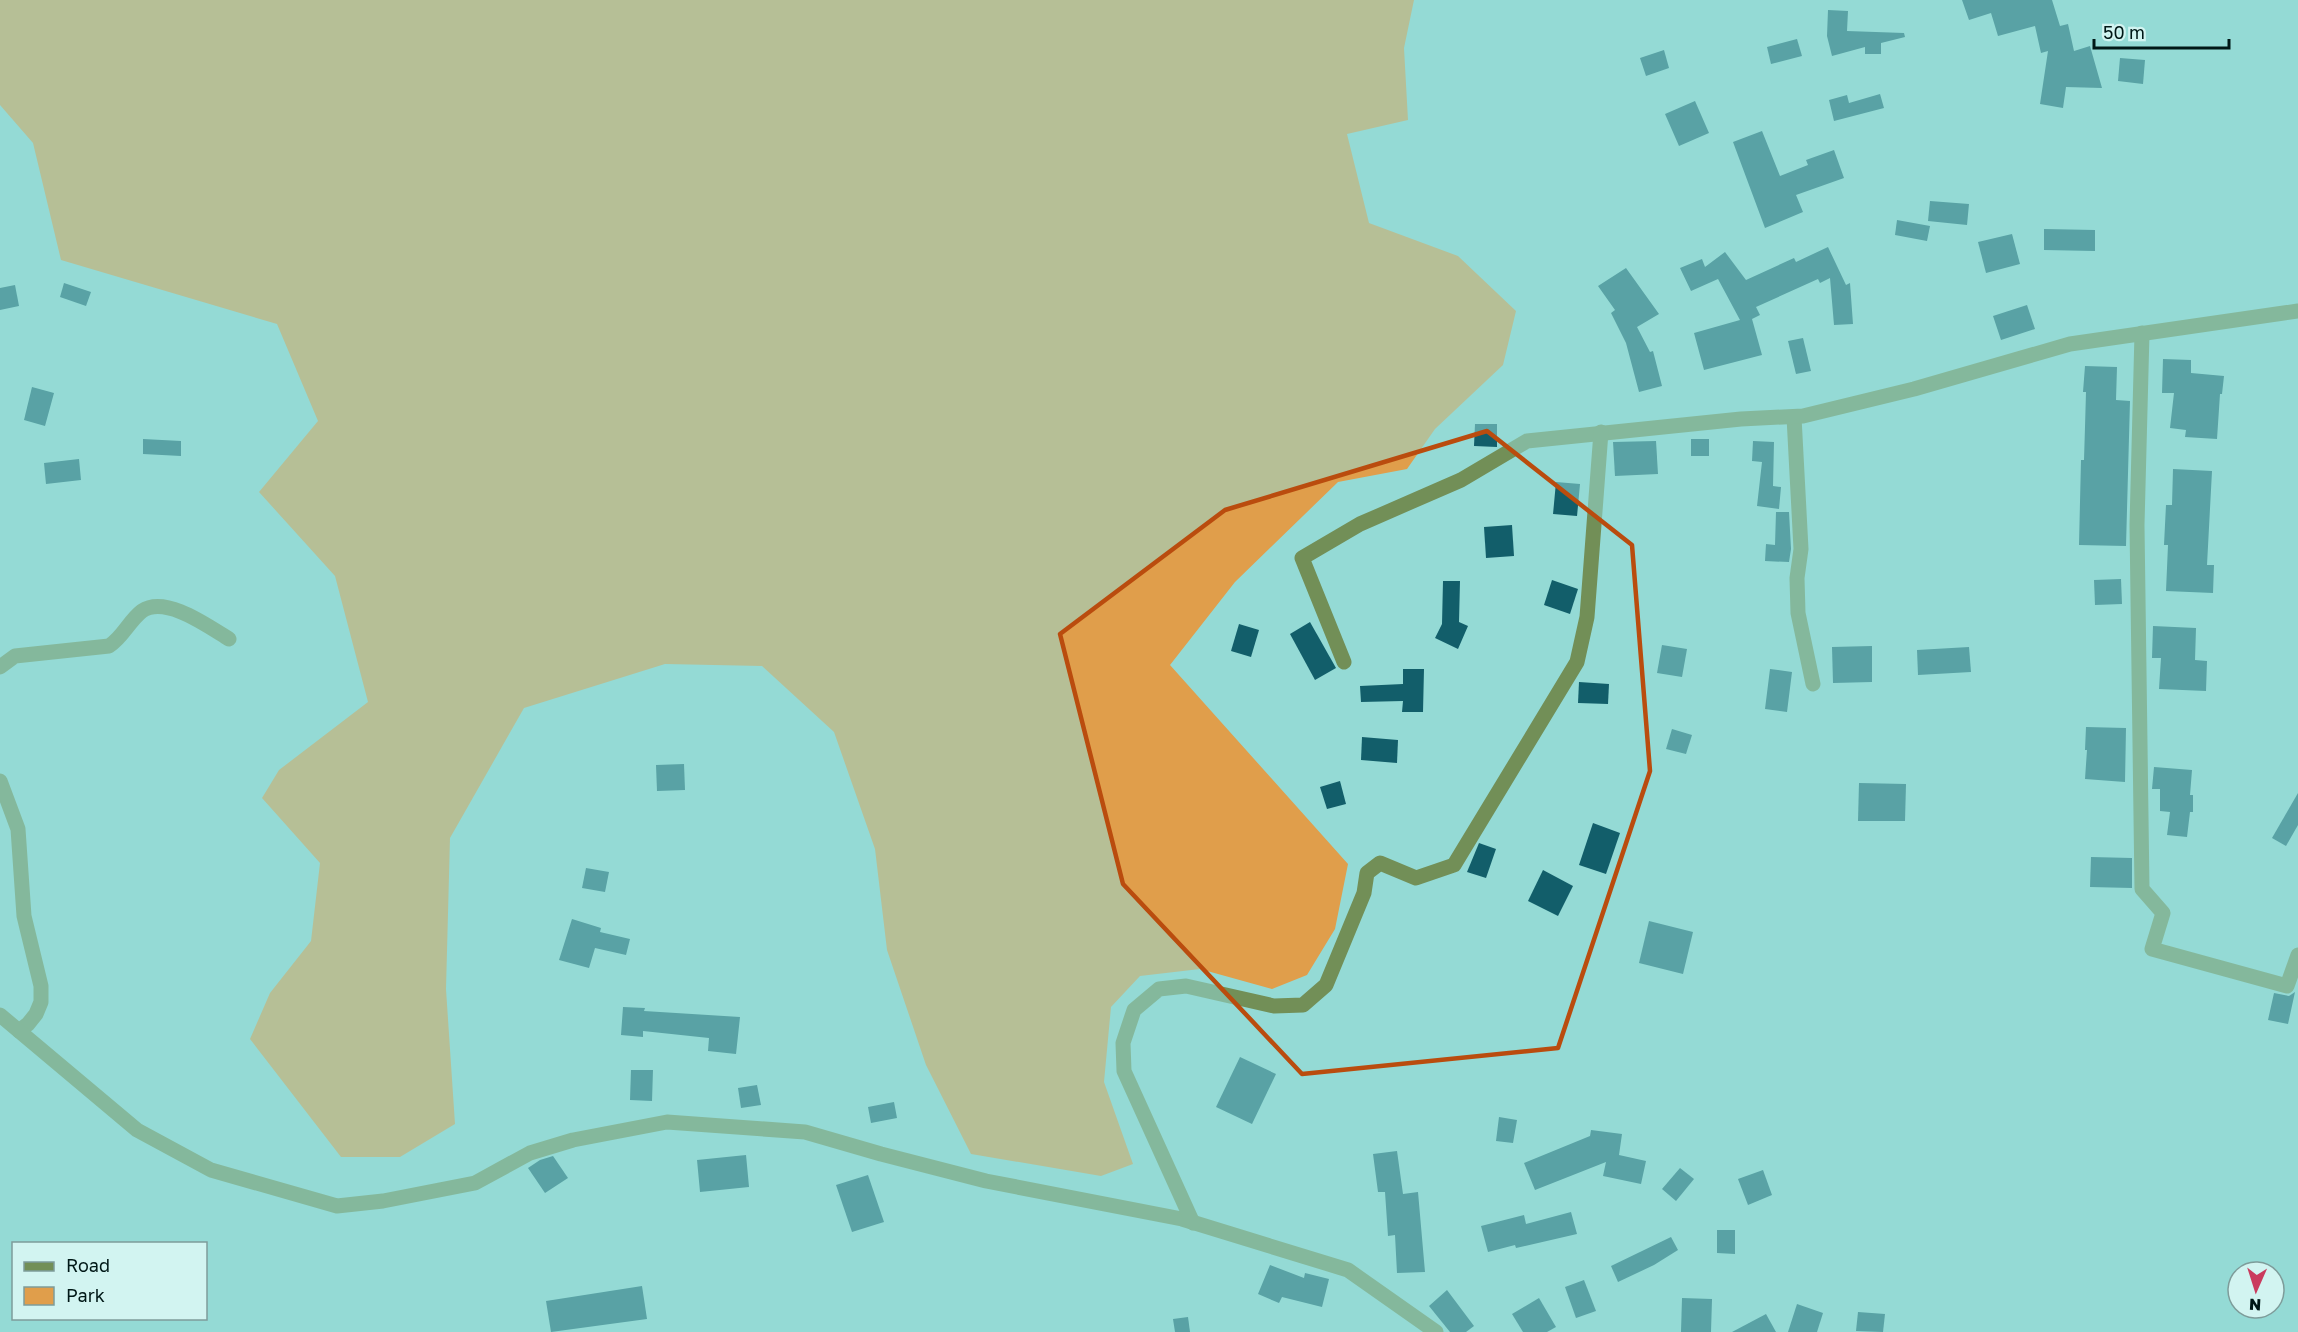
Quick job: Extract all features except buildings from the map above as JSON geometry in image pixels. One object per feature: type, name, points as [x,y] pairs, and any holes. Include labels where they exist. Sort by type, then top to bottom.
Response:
[{"type":"street","points":[[1344,662],[1302,558],[1360,524],[1461,480],[1527,441],[1741,419],[1803,416],[1914,389],[2070,344],[2298,311]]},
{"type":"street","points":[[2142,333],[2137,525],[2142,889],[2163,913],[2152,949],[2287,986],[2298,955]]},
{"type":"street","points":[[1794,417],[1801,549],[1797,578],[1798,613],[1813,684]]},
{"type":"street","points":[[1193,1223],[1124,1071],[1123,1043],[1134,1010],[1159,989],[1186,986],[1274,1006],[1303,1005],[1326,985],[1364,893],[1367,873],[1380,863],[1416,878],[1454,865],[1577,662],[1587,617],[1601,432]]},
{"type":"street","points":[[0,667],[15,656],[109,646],[117,641],[143,611],[158,607],[189,614],[229,639]]},
{"type":"street","points":[[0,781],[18,829],[24,916],[41,986],[41,1002],[36,1014],[19,1031]]},
{"type":"street","points":[[0,1015],[137,1130],[211,1170],[337,1206],[383,1201],[475,1183],[530,1153],[573,1140],[668,1122],[805,1132],[986,1181],[1193,1223],[1348,1270],[1436,1332]]},
{"type":"highlighted area","points":[[1487,431],[1632,545],[1650,771],[1558,1048],[1302,1074],[1123,884],[1060,634],[1225,510]]},
{"type":"green space","points":[[0,0],[1414,0],[1404,48],[1408,120],[1347,134],[1369,223],[1458,256],[1516,311],[1503,365],[1435,429],[1407,469],[1338,482],[1235,582],[1170,665],[1348,864],[1335,929],[1307,975],[1272,989],[1200,969],[1140,976],[1111,1007],[1104,1082],[1133,1164],[1101,1176],[971,1154],[926,1065],[887,950],[875,849],[834,732],[762,666],[665,664],[524,708],[450,838],[446,989],[455,1124],[400,1157],[341,1157],[250,1039],[270,993],[311,941],[320,863],[262,798],[279,770],[368,702],[335,576],[259,492],[318,421],[277,324],[61,260],[33,143],[0,105]]}]
